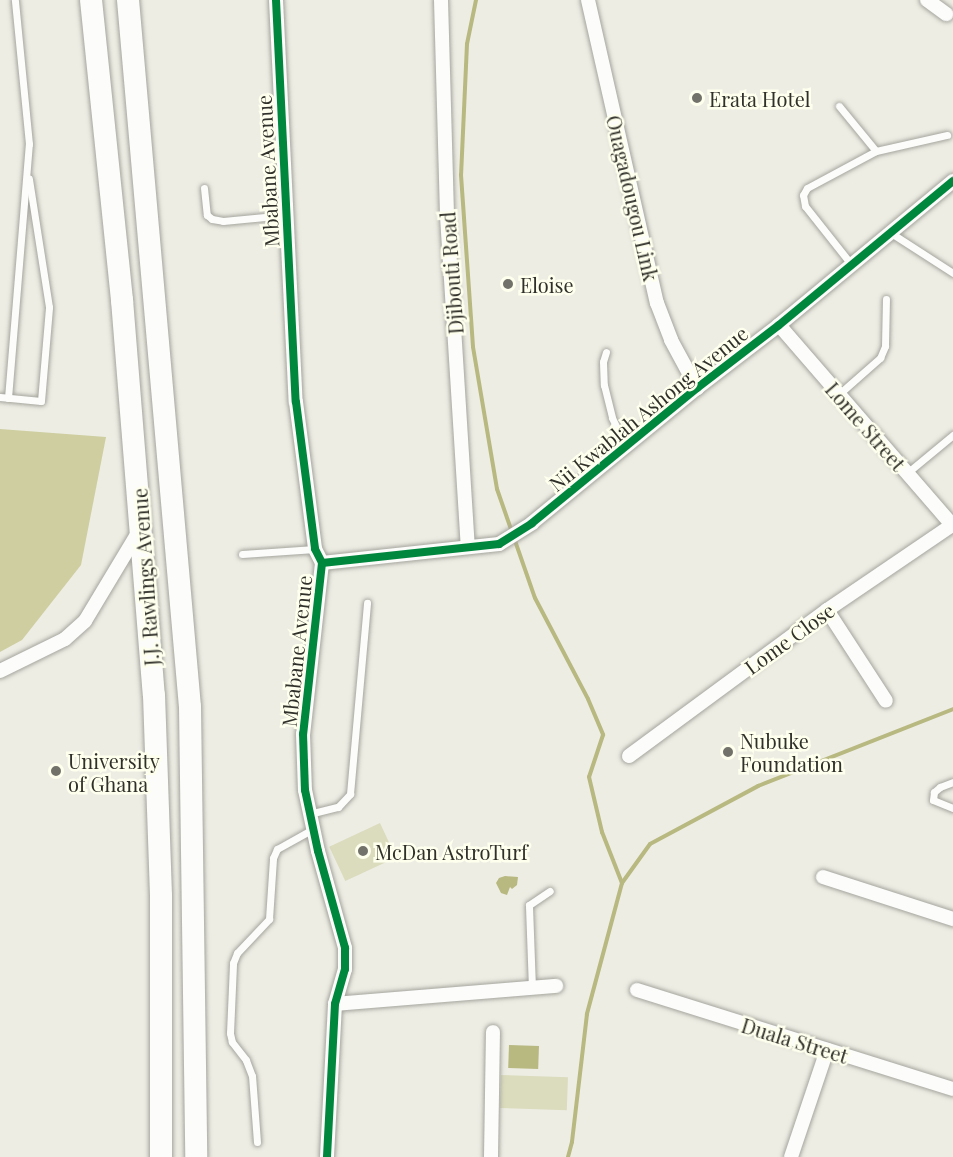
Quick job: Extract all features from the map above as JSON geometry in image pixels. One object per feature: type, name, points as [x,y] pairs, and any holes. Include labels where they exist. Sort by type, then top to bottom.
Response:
[{"type":"highway","name":"J.J. Rawlings Avenue","points":[[91,0],[142,526],[154,695],[160,884],[160,1157]]},
{"type":"highway","name":"J.J. Rawlings Avenue","points":[[128,0],[190,707],[196,1157]]},
{"type":"street","name":"Mbabane Avenue","points":[[276,0],[296,402],[315,549],[322,563],[303,734],[305,790],[309,814],[345,948],[345,969],[335,1004],[327,1157]]},
{"type":"street","name":"Djibouti Road","points":[[441,0],[447,216],[468,546]]},
{"type":"street","name":"Ouagadougou Link","points":[[588,0],[657,303],[670,340],[697,388]]},
{"type":"street","points":[[927,0],[946,14]]},
{"type":"street","name":"Nii Kwablah Ashong Avenue","points":[[322,563],[499,544],[532,523],[697,388],[779,326],[953,181]]},
{"type":"street","name":"Lome Street","points":[[779,326],[953,526]]},
{"type":"street","points":[[0,671],[64,639],[85,621],[142,526]]},
{"type":"street","name":"Lome Close","points":[[628,756],[827,610],[953,526]]},
{"type":"street","points":[[827,610],[886,701]]},
{"type":"street","points":[[823,877],[953,919]]},
{"type":"street","points":[[335,1004],[556,986]]},
{"type":"street","name":"Duala Street","points":[[637,990],[953,1089]]},
{"type":"street","points":[[491,1157],[493,1032]]},
{"type":"street","points":[[790,1157],[827,1050]]},
{"type":"lane","points":[[15,0],[29,144],[4,398],[41,401],[49,307],[28,168]]},
{"type":"lane","points":[[839,106],[876,152]]},
{"type":"lane","points":[[851,264],[805,206],[803,195],[807,188],[876,152],[947,135]]},
{"type":"lane","points":[[204,188],[207,215],[212,219],[223,221],[286,216]]},
{"type":"lane","points":[[891,233],[953,273]]},
{"type":"lane","points":[[838,394],[880,358],[885,346],[886,298]]},
{"type":"lane","points":[[606,352],[603,362],[604,385],[612,418],[626,445]]},
{"type":"lane","points":[[907,473],[953,435]]},
{"type":"lane","points":[[242,554],[315,549]]},
{"type":"lane","points":[[309,814],[338,807],[350,794],[367,603]]},
{"type":"lane","points":[[953,782],[934,792],[933,800],[953,808]]},
{"type":"lane","points":[[257,1142],[252,1076],[246,1060],[232,1042],[230,1033],[233,963],[237,953],[269,919],[273,858],[277,849],[313,829]]},
{"type":"lane","points":[[532,988],[529,905],[550,891]]},
{"type":"shaded area","points":[[0,429],[106,437],[81,565],[22,640],[0,652]]},
{"type":"shaded area","name":"McDan AstroTurf","points":[[380,823],[396,857],[345,881],[329,847]]},
{"type":"shaded area","points":[[518,877],[517,885],[512,889],[510,887],[507,895],[501,893],[496,883],[499,878]]},
{"type":"shaded area","points":[[509,1045],[539,1046],[538,1069],[508,1068]]},
{"type":"shaded area","points":[[501,1075],[568,1077],[567,1110],[500,1108]]},
{"type":"waterway","points":[[476,0],[467,44],[461,175],[473,347],[497,489],[535,598],[588,699],[603,735],[589,777],[602,832],[622,883],[587,1014],[572,1142],[568,1157]]},
{"type":"waterway","points":[[622,883],[650,844],[758,786],[953,709]]},
{"type":"cycle path","points":[[276,0],[296,402],[315,549],[322,563],[303,734],[305,790],[318,851],[345,948],[345,969],[335,1004],[327,1157]]},
{"type":"cycle path","points":[[322,563],[499,544],[532,523],[697,388],[779,325],[953,181]]},
{"type":"place","name":"Erata Hotel","points":[[697,98]]},
{"type":"place","name":"Eloise","points":[[508,284]]},
{"type":"place","name":"Nubuke Foundation","points":[[728,752]]},
{"type":"place","name":"University of Ghana","points":[[56,771]]},
{"type":"place","name":"McDan AstroTurf","points":[[363,851]]}]
